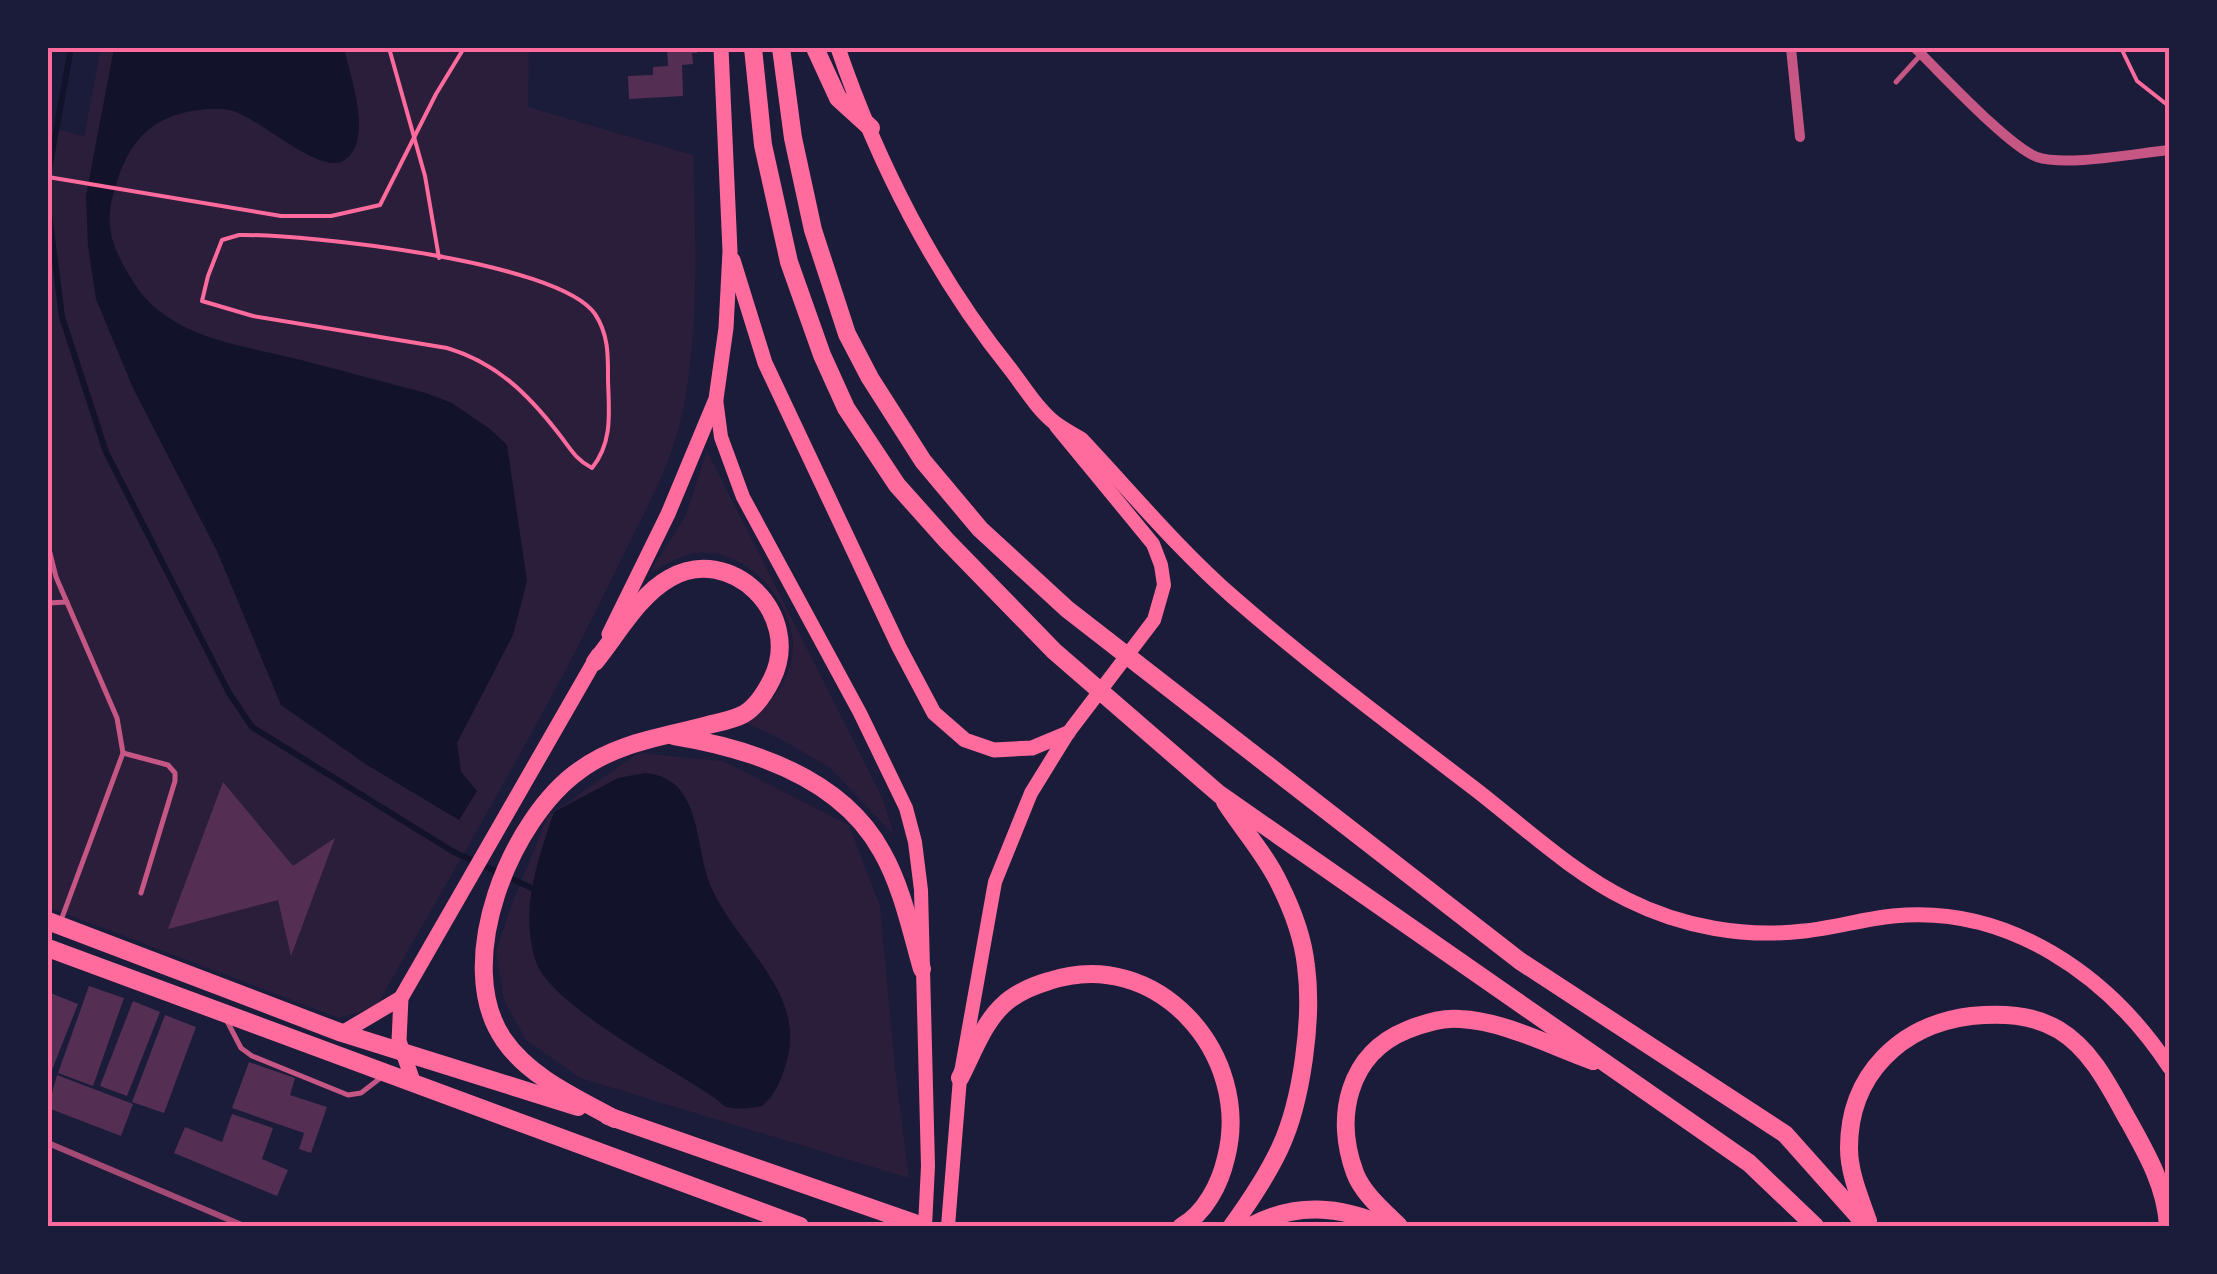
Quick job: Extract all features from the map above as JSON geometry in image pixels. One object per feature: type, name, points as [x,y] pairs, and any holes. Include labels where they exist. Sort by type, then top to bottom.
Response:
[{"type":"highway","points":[[753,48],[764,145],[789,262],[822,355],[846,408],[898,485],[960,554],[1054,650],[1219,794],[1749,1163],[1815,1226]]},
{"type":"highway","points":[[781,48],[793,138],[812,230],[848,334],[870,378],[923,461],[980,529],[1067,609],[1520,961],[1785,1134],[1868,1226]]},
{"type":"highway","points":[[815,48],[838,98],[871,128]]},
{"type":"highway","points":[[595,662],[652,592],[682,573],[719,570],[748,585],[770,606],[780,627],[779,665],[751,709],[733,719],[622,747],[579,770],[556,790],[523,836],[494,904],[484,938],[482,972],[488,1006],[504,1040],[557,1086],[615,1118]]},
{"type":"highway","points":[[669,736],[729,746],[777,764],[850,809],[884,855],[922,969]]},
{"type":"highway","points":[[1219,794],[1280,884],[1297,925],[1306,966],[1308,1007],[1296,1098],[1282,1146],[1232,1226]]},
{"type":"highway","points":[[53,924],[342,1033],[615,1118],[924,1226]]},
{"type":"highway","points":[[48,948],[800,1226]]},
{"type":"highway","points":[[960,1078],[994,1014],[1029,987],[1086,972],[1110,974],[1150,988],[1189,1017],[1208,1042],[1222,1070],[1230,1100],[1233,1135],[1222,1174],[1210,1198],[1182,1226]]},
{"type":"highway","points":[[1868,1226],[1848,1149],[1854,1107],[1868,1073],[1890,1048],[1926,1026],[1994,1014],[2024,1016],[2058,1030],[2077,1044],[2101,1073],[2152,1164],[2168,1226]]},
{"type":"highway","points":[[1399,1226],[1373,1200],[1356,1175],[1346,1134],[1345,1110],[1355,1075],[1395,1035],[1427,1022],[1459,1018],[1493,1025],[1618,1070]]},
{"type":"highway","points":[[1252,1226],[1310,1208],[1356,1214],[1384,1226]]},
{"type":"main road","points":[[342,1033],[401,998],[595,662],[668,514],[716,399],[726,328],[730,252],[721,48]]},
{"type":"main road","points":[[838,48],[907,208],[944,275],[984,336],[1153,544],[1164,585],[1154,620],[1068,733],[1031,792],[995,882],[960,1078],[948,1226]]},
{"type":"main road","points":[[730,252],[765,364],[934,713],[964,740],[994,750],[1032,748],[1068,733]]},
{"type":"main road","points":[[716,399],[722,436],[743,497],[860,713],[906,808],[920,869],[928,1166],[924,1226]]},
{"type":"main road","points":[[1053,422],[1081,439],[1230,595],[1389,724],[1625,899],[1700,926],[1740,932],[1808,931],[1896,915],[1936,915],[1978,922],[2016,934],[2066,958],[2114,1000],[2156,1046],[2170,1068]]},
{"type":"main road","points":[[401,998],[402,1053],[414,1084]]},
{"type":"street","points":[[1791,48],[1800,137]]},
{"type":"street","points":[[1921,50],[2016,145],[2038,157],[2065,160],[2170,150]]},
{"type":"lane","points":[[1896,82],[1921,50]]},
{"type":"lane","points":[[48,545],[67,602],[117,718],[123,753],[53,924]]},
{"type":"lane","points":[[48,603],[67,602]]},
{"type":"lane","points":[[123,753],[168,765],[175,773],[141,893]]},
{"type":"lane","points":[[224,1013],[240,1048],[348,1095],[361,1093],[387,1074]]},
{"type":"path","points":[[389,48],[412,141],[425,176],[439,258]]},
{"type":"path","points":[[48,177],[247,211],[331,216],[380,205],[464,48]]},
{"type":"path","points":[[2121,48],[2137,81],[2170,106]]},
{"type":"path","points":[[240,235],[302,237],[439,258],[530,276],[570,292],[594,312],[608,343],[610,414],[603,454],[592,468],[577,460],[510,378],[468,354],[253,316],[202,301],[222,240],[240,235]]},
{"type":"shaded area","points":[[101,48],[529,48],[528,107],[693,155],[693,327],[686,395],[667,463],[561,678],[376,1007],[339,1018],[48,907],[48,127],[84,136]]},
{"type":"shaded area","points":[[114,48],[344,48],[359,125],[358,140],[343,161],[333,163],[305,154],[232,111],[208,109],[180,114],[151,128],[131,150],[112,199],[111,233],[122,263],[149,302],[187,328],[232,344],[426,393],[452,403],[507,445],[527,581],[513,635],[457,743],[461,772],[477,791],[459,820],[367,765],[281,705],[217,551],[133,388],[96,299],[88,246],[86,196]]},
{"type":"shaded area","points":[[707,451],[882,797],[894,835],[829,767],[745,723],[778,691],[792,659],[791,629],[774,594],[761,578],[728,557],[710,553],[686,555],[649,573],[685,517]]},
{"type":"shaded area","points":[[638,753],[723,761],[849,825],[880,906],[909,1178],[580,1078],[526,1040],[504,1000],[496,951],[513,901],[548,816]]},
{"type":"shaded area","points":[[645,773],[678,787],[687,801],[712,889],[780,994],[788,1017],[790,1041],[776,1089],[762,1106],[724,1106],[588,1017],[547,979],[536,962],[530,905],[554,812],[618,778]]},
{"type":"building","points":[[667,48],[697,48],[697,53],[692,53],[693,64],[682,65],[683,96],[629,99],[628,76],[653,75],[653,67],[668,66]]},
{"type":"building","points":[[223,782],[293,866],[335,838],[291,956],[278,900],[168,929]]},
{"type":"building","points":[[89,986],[124,998],[93,1086],[58,1073]]},
{"type":"building","points":[[48,992],[78,1004],[48,1080]]},
{"type":"building","points":[[133,1001],[160,1012],[127,1096],[100,1086]]},
{"type":"building","points":[[165,1015],[196,1027],[164,1113],[132,1102]]},
{"type":"building","points":[[249,1062],[295,1078],[290,1095],[327,1107],[311,1153],[299,1149],[304,1133],[232,1108]]},
{"type":"building","points":[[57,1075],[133,1104],[121,1136],[48,1108]]},
{"type":"building","points":[[232,1114],[273,1128],[262,1159],[288,1170],[277,1196],[174,1153],[185,1127],[222,1142]]},
{"type":"waterway","points":[[48,175],[71,48]]},
{"type":"waterway","points":[[48,206],[62,317],[106,452],[229,693],[252,727],[452,851],[536,890]]},
{"type":"railway","points":[[48,1143],[244,1226]]}]
